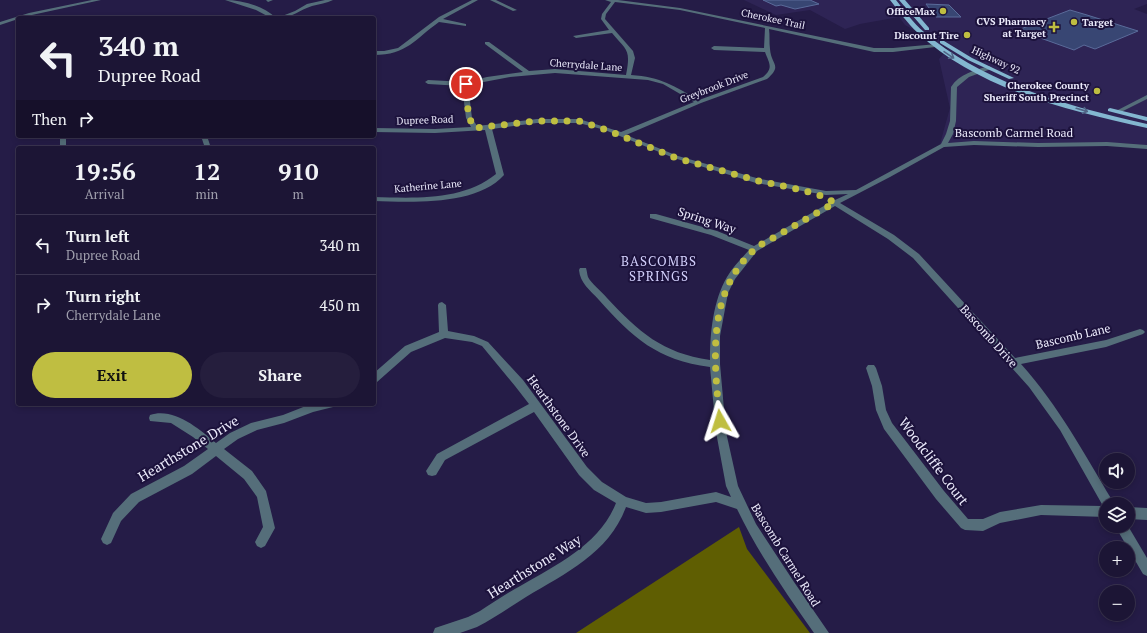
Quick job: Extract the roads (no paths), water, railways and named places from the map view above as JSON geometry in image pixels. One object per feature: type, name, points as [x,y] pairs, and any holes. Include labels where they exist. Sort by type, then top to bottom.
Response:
[{"type":"main road","name":"Highway 92","points":[[893,0],[914,26],[935,44],[958,61],[979,72],[1022,90],[1055,101],[1110,118],[1147,126]]},
{"type":"main road","name":"Highway 92","points":[[902,0],[918,20],[936,37],[965,56],[1016,80]]},
{"type":"main road","points":[[1067,98],[1147,119]]},
{"type":"street","points":[[22,16],[99,0]]},
{"type":"street","points":[[228,0],[258,9],[272,16]]},
{"type":"street","points":[[285,16],[297,12],[309,5],[331,0]]},
{"type":"street","points":[[376,53],[393,51],[407,46],[439,20],[460,6],[476,0]]},
{"type":"street","points":[[492,0],[515,10]]},
{"type":"street","name":"Cherokee Trail","points":[[607,0],[676,8],[881,50],[893,50],[935,44]]},
{"type":"street","points":[[614,0],[604,14],[603,20],[628,47],[632,54],[628,77]]},
{"type":"street","points":[[4,16],[16,16]]},
{"type":"street","points":[[0,24],[16,18]]},
{"type":"street","points":[[439,20],[464,25]]},
{"type":"street","name":"Greybrook Drive","points":[[620,136],[699,102],[765,78],[772,72],[773,67],[767,50],[767,27]]},
{"type":"street","points":[[576,36],[612,31]]},
{"type":"street","points":[[487,43],[528,73]]},
{"type":"street","points":[[714,48],[767,50]]},
{"type":"street","points":[[943,145],[948,138],[953,118],[954,87],[960,80],[989,68]]},
{"type":"street","name":"Cherrydale Lane","points":[[428,82],[466,84],[528,73],[555,71],[659,81],[699,102]]},
{"type":"street","points":[[466,84],[469,118],[475,128]]},
{"type":"street","points":[[1117,112],[1147,97]]},
{"type":"street","name":"Dupree Road","points":[[376,130],[435,131],[537,121],[572,120],[590,123],[676,158],[759,181],[802,190],[826,193],[863,189]]},
{"type":"street","name":"Katherine Lane","points":[[376,199],[427,198],[458,195],[475,192],[493,183],[500,175],[488,127]]},
{"type":"street","name":"Bascomb Carmel Road","points":[[822,633],[789,587],[752,528],[732,486],[726,462],[721,432],[715,364],[715,336],[724,293],[741,264],[754,250],[837,202],[943,145],[974,143],[1038,145],[1107,144],[1147,147]]},
{"type":"street","name":"Dupree Road","points":[[802,190],[837,202]]},
{"type":"street","name":"Dupree Road","points":[[826,193],[834,196],[837,202]]},
{"type":"street","name":"Bascomb Drive","points":[[837,202],[891,237],[916,256],[1033,384],[1064,427],[1104,497]]},
{"type":"street","name":"Spring Way","points":[[653,216],[714,233],[754,250]]},
{"type":"street","points":[[583,270],[584,278],[627,325],[647,342],[678,358],[699,363],[715,364]]},
{"type":"street","points":[[376,377],[408,349],[444,334],[442,305]]},
{"type":"street","name":"Bascomb Lane","points":[[1012,362],[1106,343],[1140,332]]},
{"type":"street","name":"Hearthstone Drive","points":[[444,334],[474,339],[485,344],[519,383],[584,471],[598,486],[623,501],[646,508],[661,507],[716,496],[740,505]]},
{"type":"street","name":"Woodcliffe Court","points":[[871,368],[877,386],[881,410],[888,426],[940,495],[965,524],[983,525],[1000,518],[1041,510],[1099,512]]},
{"type":"street","name":"Hearthstone Drive","points":[[107,539],[117,517],[135,498],[188,470],[234,436],[255,426],[284,420],[312,406]]},
{"type":"street","points":[[432,471],[441,457],[535,406]]},
{"type":"street","points":[[154,418],[173,419],[197,434],[248,475],[262,495],[269,528],[261,542]]},
{"type":"street","name":"Hearthstone Way","points":[[440,633],[471,622],[585,553],[605,534],[620,514],[623,501]]},
{"type":"street","points":[[1135,513],[1147,514]]},
{"type":"street","points":[[1125,533],[1147,570]]},
{"type":"place","name":"OfficeMax","points":[[943,11]]},
{"type":"place","name":"Target","points":[[1074,22]]},
{"type":"place","name":"CVS Pharmacy at Target","points":[[1054,27]]},
{"type":"place","name":"Discount Tire","points":[[967,35]]},
{"type":"place","name":"Cherokee County Sheriff South Precinct","points":[[1097,91]]},
{"type":"district","name":"BASCOMBS SPRINGS","points":[[659,268]]}]
